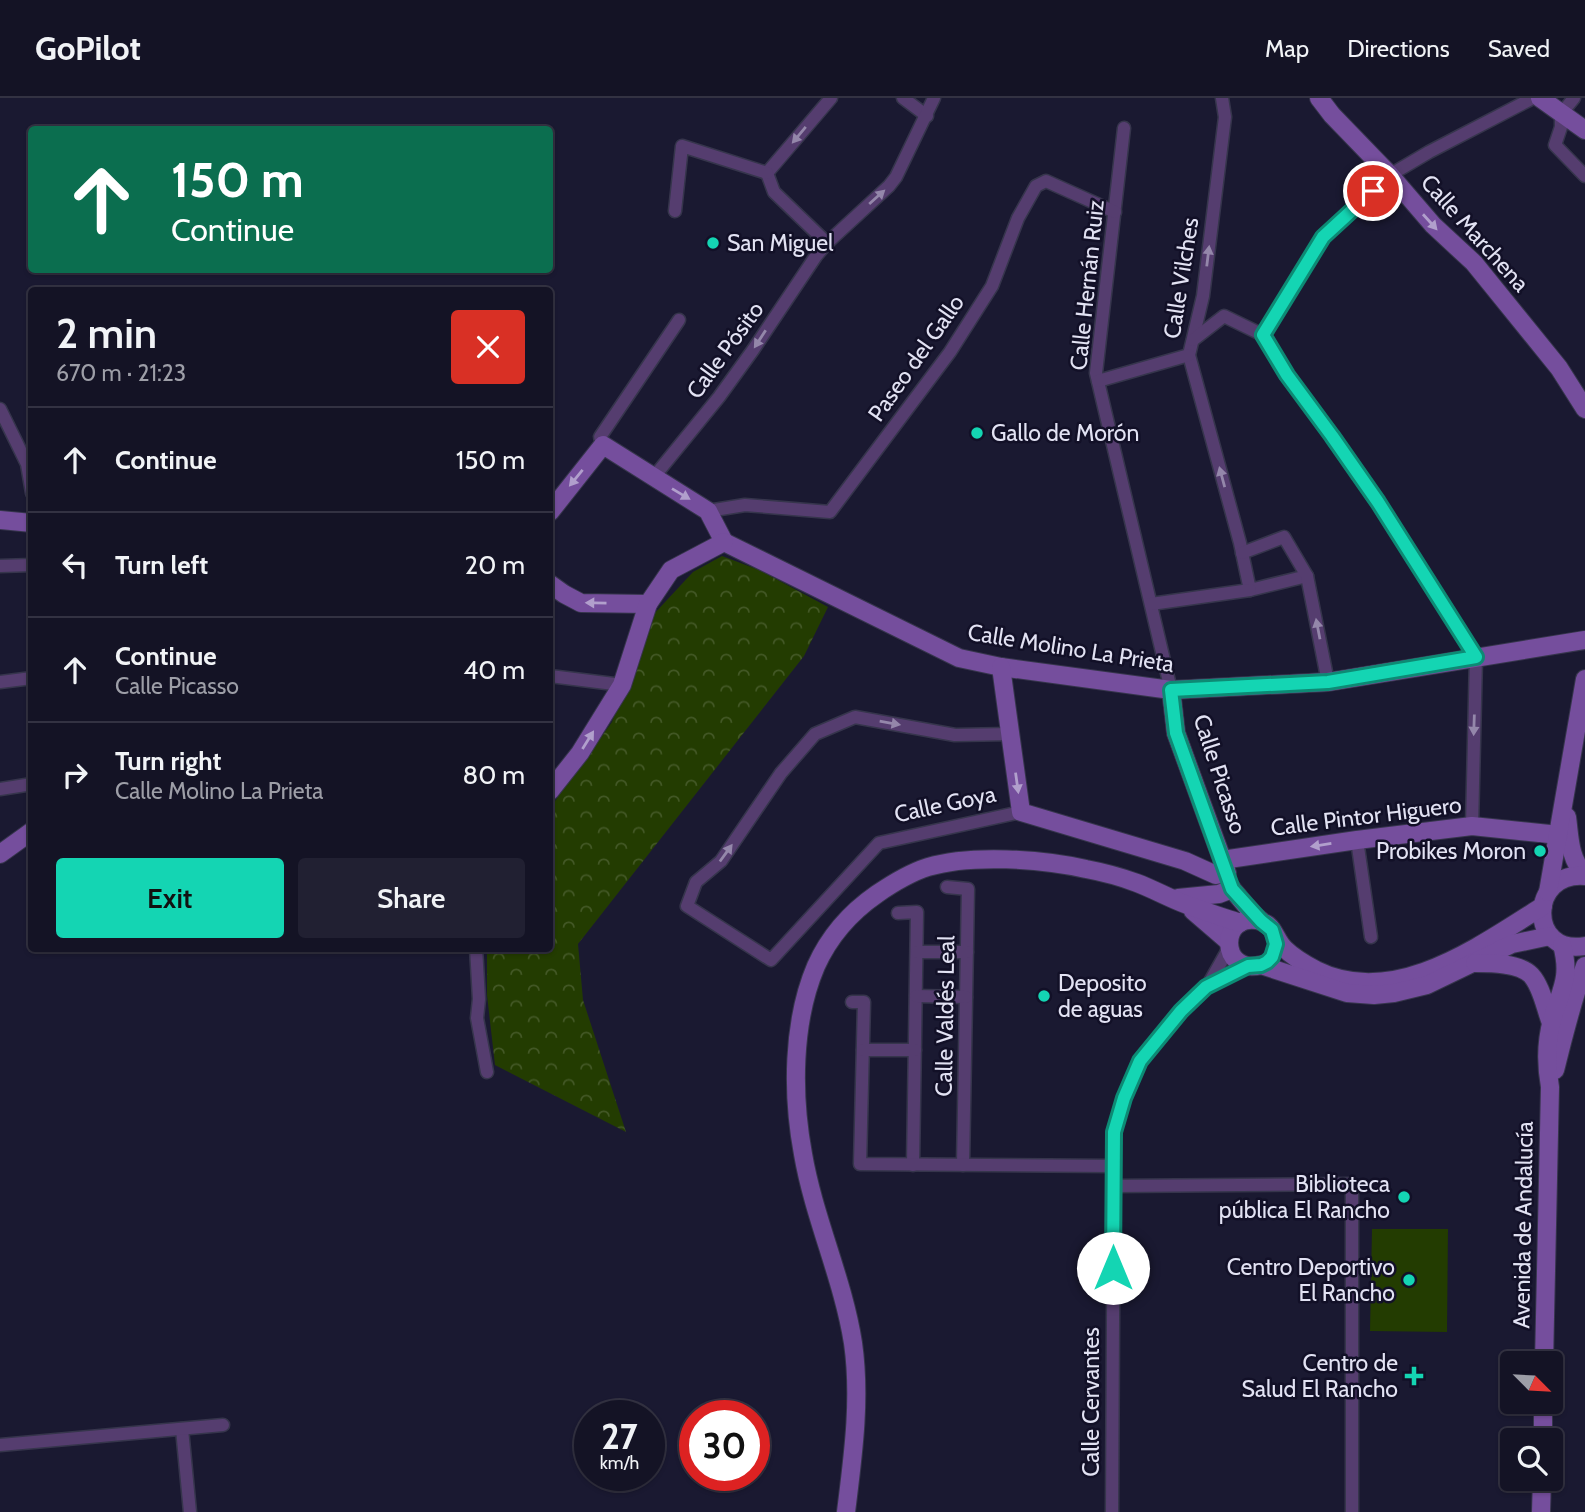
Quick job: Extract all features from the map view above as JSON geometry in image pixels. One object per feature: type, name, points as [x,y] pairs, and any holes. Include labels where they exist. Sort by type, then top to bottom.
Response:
[{"type":"street","points":[[767,173],[831,98]]},
{"type":"street","points":[[903,98],[927,116]]},
{"type":"street","name":"Calle Pósito","points":[[653,478],[747,359],[816,256],[896,177],[934,98]]},
{"type":"street","name":"Calle Vilches","points":[[1222,98],[1225,117],[1203,296],[1189,355],[1250,590]]},
{"type":"street","name":"Calle Marchena","points":[[1319,98],[1433,225],[1474,263],[1559,368],[1585,409]]},
{"type":"street","points":[[1263,335],[1323,237],[1390,175],[1533,98]]},
{"type":"street","points":[[1540,98],[1585,130]]},
{"type":"street","points":[[1574,98],[1561,114],[1555,145],[1585,176]]},
{"type":"street","name":"Calle Hernán Ruiz","points":[[1124,128],[1096,373],[1171,690]]},
{"type":"street","points":[[675,211],[682,146],[767,173]]},
{"type":"street","points":[[767,173],[774,192],[827,243]]},
{"type":"street","name":"Paseo del Gallo","points":[[708,511],[745,505],[830,512],[950,352],[992,286],[1018,218],[1036,186],[1046,181],[1115,212]]},
{"type":"street","points":[[1193,340],[1224,316],[1263,335],[1287,375],[1378,502],[1476,657],[1472,825]]},
{"type":"street","points":[[553,787],[580,753],[622,685],[648,604],[671,570],[724,542],[708,511],[603,445],[600,438],[680,320]]},
{"type":"street","points":[[1098,381],[1189,355]]},
{"type":"street","points":[[0,409],[28,470]]},
{"type":"street","points":[[15,439],[28,451]]},
{"type":"street","points":[[553,508],[603,445]]},
{"type":"street","points":[[0,520],[28,523]]},
{"type":"street","points":[[1241,548],[1284,537],[1307,576],[1328,682]]},
{"type":"street","name":"Calle Molino La Prieta","points":[[724,542],[958,658],[1001,667],[1171,690],[1328,682],[1476,657]]},
{"type":"street","points":[[0,566],[28,565]]},
{"type":"street","points":[[1151,604],[1250,590],[1307,576]]},
{"type":"street","points":[[553,586],[581,603],[648,604]]},
{"type":"street","points":[[1476,657],[1585,640]]},
{"type":"street","points":[[1001,667],[1021,812]]},
{"type":"street","points":[[553,676],[622,685]]},
{"type":"street","points":[[0,682],[28,678]]},
{"type":"street","points":[[1546,899],[1564,832],[1564,803],[1585,679]]},
{"type":"street","name":"Calle Picasso","points":[[1171,690],[1176,733],[1227,874]]},
{"type":"street","name":"Calle Goya","points":[[1010,734],[955,735],[855,717],[815,734],[781,773],[721,861],[696,882],[687,906],[771,960],[879,843],[1021,812],[1185,861],[1216,876],[1227,874]]},
{"type":"street","points":[[0,789],[28,785]]},
{"type":"street","name":"Calle Pintor Higuero","points":[[1179,902],[1219,894],[1227,874],[1357,840],[1472,825],[1564,832]]},
{"type":"street","points":[[1564,832],[1585,842]]},
{"type":"street","points":[[1564,832],[1576,866],[1585,876]]},
{"type":"street","points":[[0,854],[28,834]]},
{"type":"street","points":[[1357,840],[1371,937]]},
{"type":"street","points":[[846,1512],[856,1410],[853,1343],[812,1194],[797,1112],[796,1069],[805,999],[816,966],[831,939],[870,899],[912,872],[930,866],[984,859],[1084,868],[1135,882],[1179,902],[1233,932]]},
{"type":"street","points":[[1227,874],[1275,937],[1272,957],[1254,966]]},
{"type":"street","points":[[1227,874],[1236,960],[1288,973],[1347,993],[1374,995],[1427,985],[1512,944],[1556,940],[1572,947],[1585,946]]},
{"type":"street","points":[[1275,937],[1285,949],[1305,964],[1328,975],[1352,982],[1374,983],[1407,977],[1479,946],[1546,899],[1555,884],[1563,878],[1585,876]]},
{"type":"street","name":"Calle Valdés Leal","points":[[947,887],[968,889],[963,1166]]},
{"type":"street","name":"Avenida de Andalucía","points":[[1544,1351],[1550,1087],[1546,1065],[1551,1023],[1567,971],[1556,940],[1544,926],[1542,916],[1546,899]]},
{"type":"street","points":[[898,913],[917,912],[913,1165]]},
{"type":"street","points":[[1233,932],[1251,919],[1261,921]]},
{"type":"street","name":"Calle Cervantes","points":[[1112,1512],[1114,1132],[1124,1098],[1140,1061],[1181,1011],[1206,987],[1233,932]]},
{"type":"street","points":[[477,952],[477,1018],[487,1072]]},
{"type":"street","points":[[917,952],[967,952]]},
{"type":"street","points":[[1475,962],[1500,963],[1531,975],[1551,1023]]},
{"type":"street","name":"Calle Cervantes","points":[[1206,987],[1254,966]]},
{"type":"street","name":"Avenida de Andalucía","points":[[1550,1087],[1575,991],[1585,966]]},
{"type":"street","points":[[916,996],[966,997]]},
{"type":"street","points":[[852,1002],[864,1002],[860,1164],[1113,1166]]},
{"type":"street","points":[[863,1050],[915,1050]]},
{"type":"street","points":[[1113,1186],[1352,1184],[1352,1512]]},
{"type":"street","points":[[0,1445],[223,1425]]},
{"type":"street","points":[[182,1429],[190,1512]]},
{"type":"street","points":[[1541,1512],[1542,1491]]},
{"type":"green space","points":[[722,556],[759,570],[828,607],[804,656],[578,944],[583,1000],[626,1132],[495,1065],[487,995],[487,952],[553,952],[553,804],[612,722],[653,615],[693,572]]},
{"type":"green space","name":"Centro Deportivo El Rancho","points":[[1372,1229],[1448,1229],[1447,1332],[1370,1331]]},
{"type":"place","name":"San Miguel","points":[[713,243]]},
{"type":"place","name":"Gallo de Morón","points":[[977,433]]},
{"type":"place","name":"Probikes Moron","points":[[1540,851]]},
{"type":"place","name":"Deposito de aguas","points":[[1044,996]]},
{"type":"place","name":"Biblioteca pública El Rancho","points":[[1404,1197]]},
{"type":"place","name":"Centro Deportivo El Rancho","points":[[1409,1280]]},
{"type":"place","name":"Centro de Salud El Rancho","points":[[1414,1376]]},
{"type":"route","points":[[1113,1268],[1114,1132],[1124,1098],[1140,1061],[1181,1011],[1206,987],[1248,966],[1254,967],[1267,962],[1272,957],[1276,944],[1272,930],[1232,889],[1176,733],[1171,690],[1328,682],[1476,657],[1378,502],[1287,375],[1263,335],[1323,237],[1373,191]]}]
